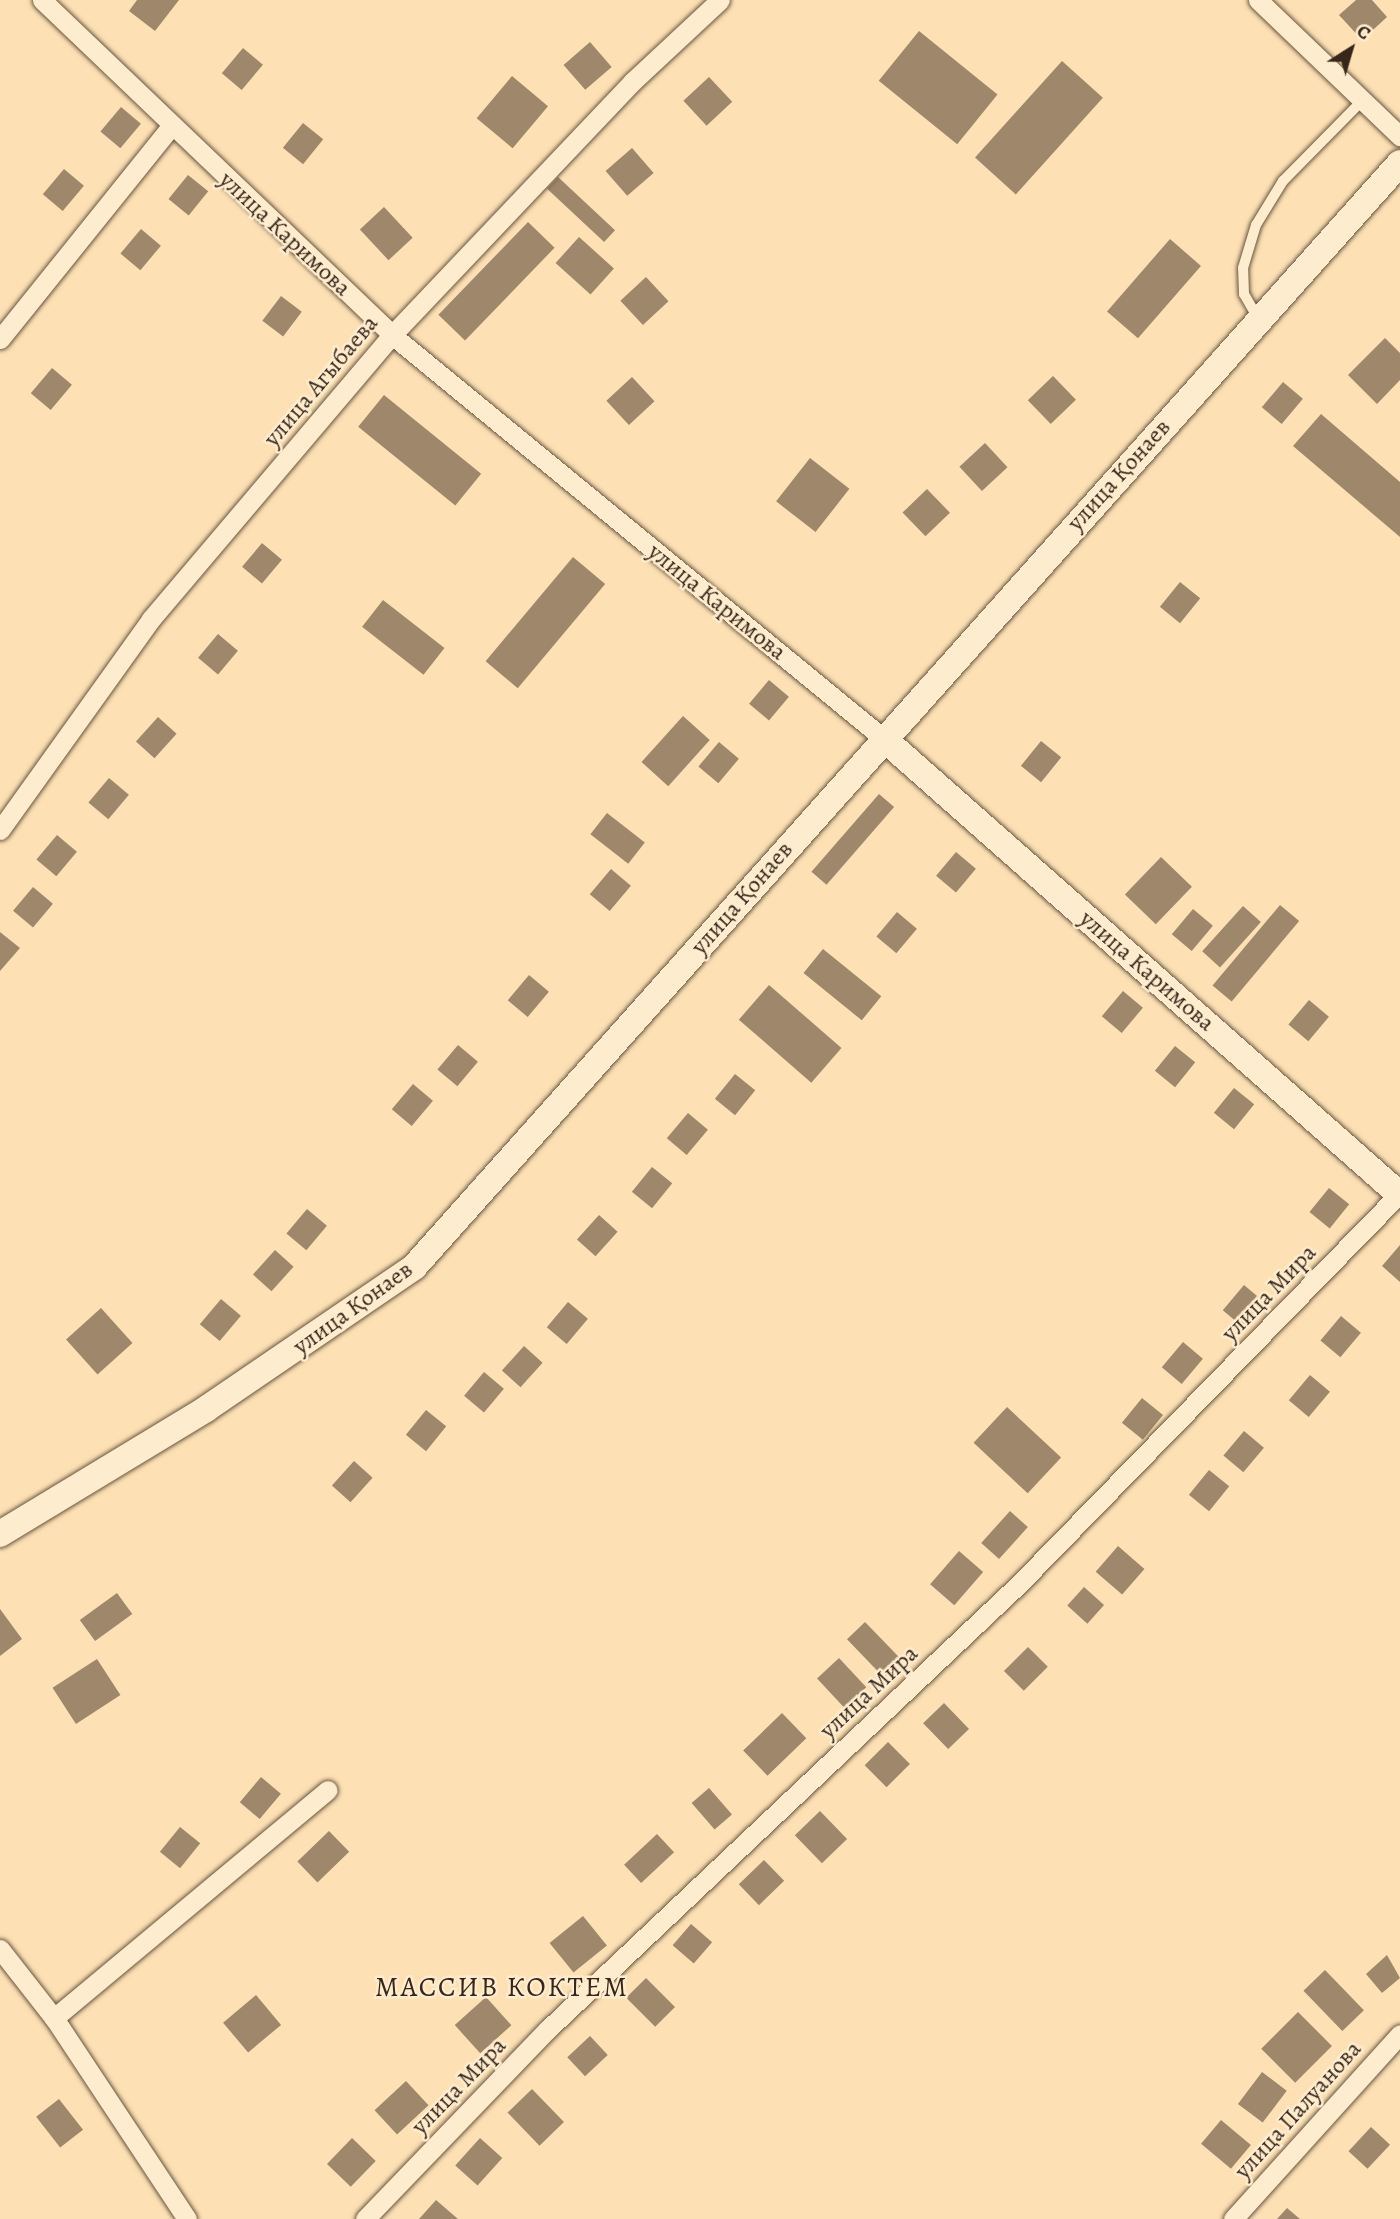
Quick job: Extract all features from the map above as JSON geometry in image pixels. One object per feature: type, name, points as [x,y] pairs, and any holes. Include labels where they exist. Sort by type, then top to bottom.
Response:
[{"type":"main road","name":"улица Қонаев","points":[[0,1534],[206,1409],[414,1267],[883,738],[1400,163]]},
{"type":"main road","name":"улица Каримова","points":[[883,738],[1400,1194]]},
{"type":"street","name":"улица Каримова","points":[[42,0],[392,335],[883,738]]},
{"type":"street","name":"улица Агыбаева","points":[[0,830],[151,619],[392,335],[632,82],[720,0]]},
{"type":"street","points":[[1258,0],[1400,136]]},
{"type":"street","points":[[0,339],[171,126]]},
{"type":"street","name":"улица Мира","points":[[365,2219],[547,2030],[1019,1584],[1400,1194]]},
{"type":"street","points":[[54,2018],[328,1790]]},
{"type":"street","points":[[0,1950],[54,2018],[187,2219]]},
{"type":"street","name":"улица Палуанова","points":[[1233,2219],[1400,2034]]},
{"type":"lane","points":[[1259,320],[1244,294],[1243,268],[1256,225],[1283,181],[1363,100]]},
{"type":"building","points":[[137,0],[179,0],[155,31],[129,11]]},
{"type":"building","points":[[1356,0],[1372,0],[1387,17],[1362,40],[1339,15]]},
{"type":"building","points":[[919,31],[997,95],[957,144],[879,81]]},
{"type":"building","points":[[590,42],[612,67],[585,90],[564,65]]},
{"type":"building","points":[[243,48],[263,65],[242,90],[222,73]]},
{"type":"building","points":[[1062,61],[1103,98],[1016,194],[975,158]]},
{"type":"building","points":[[512,76],[548,106],[513,148],[477,118]]},
{"type":"building","points":[[709,77],[732,102],[707,126],[683,101]]},
{"type":"building","points":[[121,107],[141,124],[120,148],[100,132]]},
{"type":"building","points":[[303,123],[323,139],[303,164],[283,148]]},
{"type":"building","points":[[632,148],[654,173],[627,196],[606,171]]},
{"type":"building","points":[[64,169],[84,186],[63,211],[43,194]]},
{"type":"building","points":[[188,175],[208,191],[189,215],[168,199]]},
{"type":"building","points":[[558,177],[615,230],[604,242],[547,189]]},
{"type":"building","points":[[384,207],[413,238],[389,260],[360,230]]},
{"type":"building","points":[[528,222],[555,248],[465,340],[438,315]]},
{"type":"building","points":[[141,229],[161,246],[140,270],[120,254]]},
{"type":"building","points":[[579,237],[614,268],[591,294],[556,263]]},
{"type":"building","points":[[1170,239],[1201,266],[1138,338],[1107,311]]},
{"type":"building","points":[[646,277],[669,301],[643,325],[620,301]]},
{"type":"building","points":[[281,296],[302,312],[283,336],[262,321]]},
{"type":"building","points":[[1385,338],[1400,353],[1400,380],[1377,404],[1348,375]]},
{"type":"building","points":[[52,368],[72,385],[51,410],[31,393]]},
{"type":"building","points":[[1053,376],[1076,400],[1051,424],[1028,400]]},
{"type":"building","points":[[632,377],[655,401],[629,425],[606,401]]},
{"type":"building","points":[[1283,382],[1303,399],[1282,424],[1262,407]]},
{"type":"building","points":[[384,395],[481,474],[455,506],[358,427]]},
{"type":"building","points":[[1321,414],[1400,482],[1400,537],[1293,446]]},
{"type":"building","points":[[985,443],[1008,467],[982,491],[959,467]]},
{"type":"building","points":[[810,458],[849,489],[816,532],[776,501]]},
{"type":"building","points":[[927,489],[950,513],[925,536],[903,513]]},
{"type":"building","points":[[262,543],[282,560],[262,583],[242,567]]},
{"type":"building","points":[[573,557],[605,584],[518,688],[486,661]]},
{"type":"building","points":[[1180,582],[1200,598],[1180,623],[1160,607]]},
{"type":"building","points":[[383,600],[444,648],[424,675],[362,627]]},
{"type":"building","points":[[218,634],[238,651],[218,674],[198,658]]},
{"type":"building","points":[[769,680],[789,697],[769,720],[749,704]]},
{"type":"building","points":[[683,716],[710,740],[668,786],[642,762]]},
{"type":"building","points":[[158,717],[177,734],[154,758],[136,742]]},
{"type":"building","points":[[1041,741],[1061,757],[1041,782],[1021,766]]},
{"type":"building","points":[[719,742],[739,759],[718,783],[698,767]]},
{"type":"building","points":[[109,778],[129,795],[108,819],[88,803]]},
{"type":"building","points":[[879,794],[894,807],[827,885],[811,872]]},
{"type":"building","points":[[607,813],[645,843],[628,864],[590,834]]},
{"type":"building","points":[[57,835],[77,852],[56,876],[36,860]]},
{"type":"building","points":[[956,852],[976,869],[956,892],[936,876]]},
{"type":"building","points":[[1161,857],[1192,887],[1156,924],[1125,894]]},
{"type":"building","points":[[611,869],[631,886],[610,911],[590,894]]},
{"type":"building","points":[[33,887],[53,904],[33,927],[13,911]]},
{"type":"building","points":[[1280,905],[1299,921],[1232,1002],[1213,985]]},
{"type":"building","points":[[1243,906],[1261,922],[1220,967],[1202,951]]},
{"type":"building","points":[[1193,909],[1213,926],[1192,951],[1172,934]]},
{"type":"building","points":[[897,912],[917,929],[896,953],[876,937]]},
{"type":"building","points":[[0,932],[20,948],[0,971]]},
{"type":"building","points":[[823,949],[881,996],[862,1020],[803,973]]},
{"type":"building","points":[[529,975],[549,992],[528,1017],[508,1000]]},
{"type":"building","points":[[769,985],[841,1048],[811,1083],[739,1020]]},
{"type":"building","points":[[1123,991],[1143,1008],[1122,1033],[1102,1016]]},
{"type":"building","points":[[1309,1000],[1329,1017],[1308,1041],[1288,1025]]},
{"type":"building","points":[[458,1045],[478,1062],[457,1086],[437,1070]]},
{"type":"building","points":[[1175,1046],[1195,1062],[1175,1087],[1155,1071]]},
{"type":"building","points":[[735,1074],[755,1090],[735,1115],[715,1099]]},
{"type":"building","points":[[413,1084],[433,1101],[412,1126],[392,1109]]},
{"type":"building","points":[[1234,1088],[1254,1104],[1234,1129],[1214,1113]]},
{"type":"building","points":[[688,1113],[708,1130],[687,1155],[667,1138]]},
{"type":"building","points":[[652,1167],[672,1183],[652,1208],[632,1192]]},
{"type":"building","points":[[1329,1188],[1349,1204],[1330,1228],[1309,1212]]},
{"type":"building","points":[[307,1209],[327,1226],[306,1250],[286,1234]]},
{"type":"building","points":[[599,1215],[618,1232],[595,1256],[577,1240]]},
{"type":"building","points":[[1400,1245],[1400,1282],[1382,1266]]},
{"type":"building","points":[[275,1250],[294,1267],[271,1291],[253,1275]]},
{"type":"building","points":[[1244,1285],[1264,1302],[1243,1327],[1223,1310]]},
{"type":"building","points":[[221,1299],[241,1316],[220,1341],[200,1324]]},
{"type":"building","points":[[568,1302],[588,1319],[567,1344],[547,1327]]},
{"type":"building","points":[[101,1308],[132,1343],[98,1374],[66,1339]]},
{"type":"building","points":[[1341,1316],[1361,1333],[1340,1357],[1320,1341]]},
{"type":"building","points":[[1183,1342],[1203,1359],[1182,1384],[1162,1367]]},
{"type":"building","points":[[524,1346],[543,1363],[520,1387],[502,1371]]},
{"type":"building","points":[[484,1372],[504,1389],[484,1412],[464,1396]]},
{"type":"building","points":[[1310,1375],[1330,1392],[1309,1417],[1289,1400]]},
{"type":"building","points":[[1142,1398],[1163,1415],[1143,1440],[1122,1423]]},
{"type":"building","points":[[1007,1407],[1061,1457],[1028,1493],[974,1443]]},
{"type":"building","points":[[426,1410],[446,1426],[426,1451],[406,1435]]},
{"type":"building","points":[[1244,1431],[1264,1448],[1243,1472],[1223,1456]]},
{"type":"building","points":[[354,1461],[373,1478],[350,1502],[332,1486]]},
{"type":"building","points":[[1209,1470],[1229,1486],[1209,1511],[1189,1495]]},
{"type":"building","points":[[1010,1511],[1028,1527],[999,1559],[981,1543]]},
{"type":"building","points":[[1118,1546],[1144,1569],[1122,1595],[1096,1572]]},
{"type":"building","points":[[959,1551],[983,1572],[954,1605],[930,1584]]},
{"type":"building","points":[[1084,1587],[1104,1605],[1087,1624],[1067,1606]]},
{"type":"building","points":[[117,1593],[132,1614],[95,1641],[80,1620]]},
{"type":"building","points":[[0,1609],[22,1639],[0,1656]]},
{"type":"building","points":[[865,1622],[903,1661],[885,1678],[847,1639]]},
{"type":"building","points":[[1028,1647],[1048,1667],[1024,1691],[1004,1671]]},
{"type":"building","points":[[839,1658],[866,1687],[844,1708],[817,1678]]},
{"type":"building","points":[[97,1659],[120,1695],[76,1724],[53,1688]]},
{"type":"building","points":[[944,1703],[969,1729],[948,1749],[923,1723]]},
{"type":"building","points":[[782,1713],[806,1738],[767,1776],[743,1751]]},
{"type":"building","points":[[888,1742],[910,1764],[887,1787],[865,1765]]},
{"type":"building","points":[[261,1777],[281,1794],[260,1819],[240,1802]]},
{"type":"building","points":[[709,1788],[732,1814],[715,1830],[692,1803]]},
{"type":"building","points":[[820,1811],[847,1839],[822,1863],[795,1835]]},
{"type":"building","points":[[180,1827],[200,1843],[180,1868],[160,1852]]},
{"type":"building","points":[[329,1831],[349,1852],[317,1882],[297,1862]]},
{"type":"building","points":[[657,1834],[674,1852],[641,1883],[624,1865]]},
{"type":"building","points":[[764,1860],[784,1881],[759,1905],[739,1884]]},
{"type":"building","points":[[583,1916],[607,1946],[573,1973],[550,1943]]},
{"type":"building","points":[[691,1924],[712,1942],[694,1964],[673,1945]]},
{"type":"building","points":[[1387,1955],[1400,1978],[1382,1993],[1366,1974]]},
{"type":"building","points":[[1325,1970],[1364,2010],[1342,2031],[1303,1991]]},
{"type":"building","points":[[646,1978],[675,2007],[655,2027],[626,1998]]},
{"type":"building","points":[[256,1995],[281,2025],[248,2053],[223,2023]]},
{"type":"building","points":[[486,1997],[511,2025],[480,2053],[455,2025]]},
{"type":"building","points":[[1298,2012],[1332,2046],[1295,2083],[1261,2049]]},
{"type":"building","points":[[590,2036],[608,2055],[585,2076],[567,2057]]},
{"type":"building","points":[[1262,2072],[1287,2091],[1263,2123],[1238,2104]]},
{"type":"building","points":[[406,2081],[429,2105],[397,2134],[375,2110]]},
{"type":"building","points":[[532,2089],[564,2122],[539,2146],[508,2113]]},
{"type":"building","points":[[59,2099],[83,2130],[60,2148],[36,2117]]},
{"type":"building","points":[[1221,2120],[1251,2145],[1231,2169],[1201,2144]]},
{"type":"building","points":[[1371,2127],[1390,2145],[1368,2169],[1348,2151]]},
{"type":"building","points":[[352,2138],[376,2161],[351,2187],[327,2164]]},
{"type":"building","points":[[480,2138],[502,2158],[478,2186],[455,2165]]},
{"type":"building","points":[[436,2200],[458,2219],[419,2219]]},
{"type":"building","points":[[1287,2208],[1300,2219],[1277,2219]]},
{"type":"district","name":"МАССИВ КОКТЕМ","points":[[502,1987]]}]
